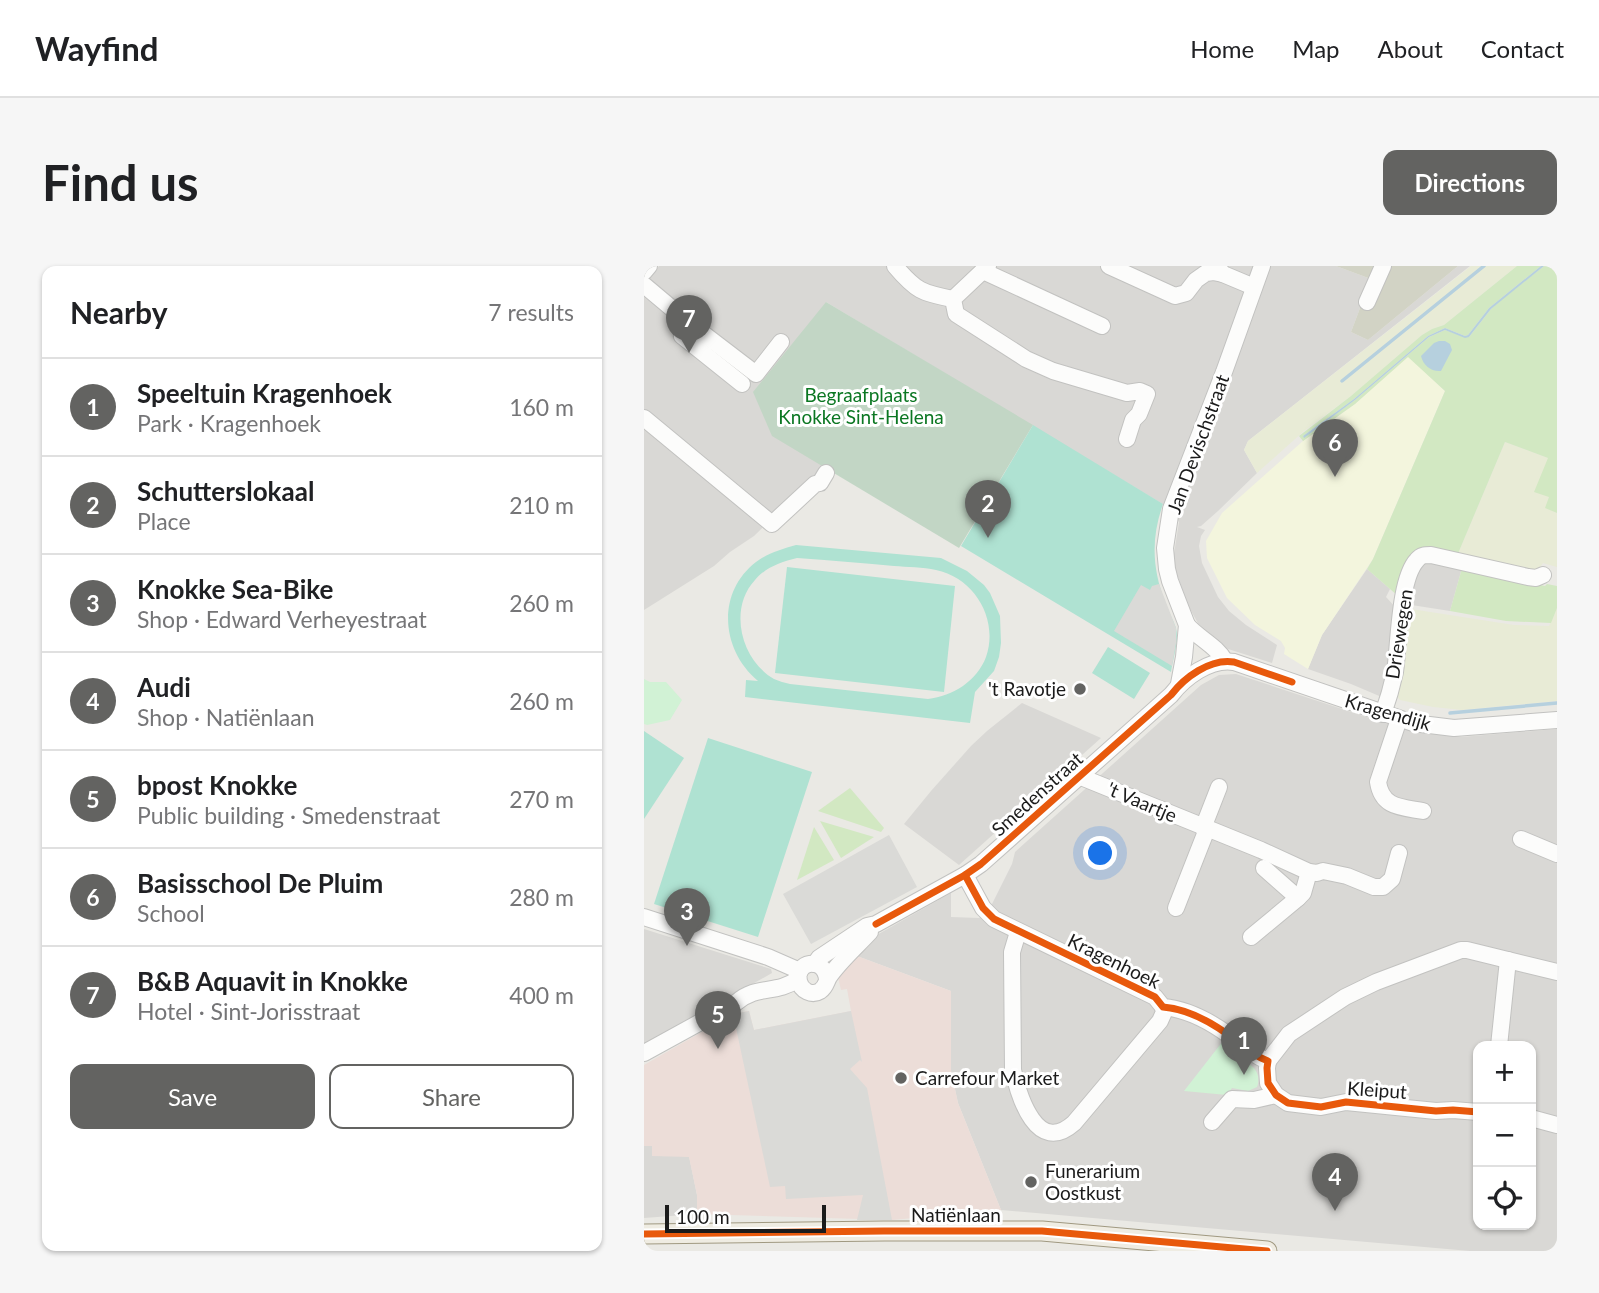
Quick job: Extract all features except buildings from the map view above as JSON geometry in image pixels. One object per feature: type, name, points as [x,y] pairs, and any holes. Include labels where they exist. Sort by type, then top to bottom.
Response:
[{"type":"main road","name":"Natiënlaan","points":[[644,1234],[1042,1231],[1267,1251]]},
{"type":"street","points":[[644,272],[649,266]]},
{"type":"street","points":[[895,266],[918,289],[934,296],[953,299]]},
{"type":"street","points":[[1109,266],[1175,296],[1186,293],[1196,280],[1206,273],[1220,270],[1254,287]]},
{"type":"street","name":"Jan Devischstraat","points":[[1179,684],[1185,657],[1187,625],[1167,569],[1165,548],[1171,509],[1262,266]]},
{"type":"street","points":[[1367,302],[1383,266]]},
{"type":"street","points":[[953,299],[985,269],[1102,326]]},
{"type":"street","points":[[644,285],[756,374],[781,342]]},
{"type":"street","points":[[953,299],[956,314],[1026,359],[1053,371],[1127,393],[1140,391],[1147,394],[1127,439]]},
{"type":"street","points":[[688,322],[682,336],[742,384]]},
{"type":"street","points":[[644,418],[772,524],[815,484],[820,483],[826,473]]},
{"type":"street","name":"Driewegen","points":[[1383,714],[1394,675],[1406,585],[1419,557],[1432,555],[1528,577],[1543,575]]},
{"type":"street","name":"Kragendijk","points":[[1187,625],[1221,653],[1225,661],[1399,719],[1454,728],[1557,720]]},
{"type":"street","name":"Smedenstraat","points":[[644,1053],[737,1002],[783,998],[819,958],[867,926],[876,924],[965,875],[1001,848],[1171,695],[1179,684],[1204,668],[1225,661]]},
{"type":"street","points":[[1399,719],[1378,782],[1379,790],[1385,800],[1392,804],[1423,811]]},
{"type":"street","name":"'t Vaartje","points":[[1081,777],[1310,872],[1323,871],[1347,876],[1374,887],[1383,887],[1392,879],[1399,853]]},
{"type":"street","name":"'t Vaartje","points":[[1176,908],[1219,787]]},
{"type":"street","points":[[1521,839],[1557,854]]},
{"type":"street","points":[[1264,868],[1298,898]]},
{"type":"street","points":[[1251,937],[1303,893],[1310,872]]},
{"type":"street","name":"Kragenhoek","points":[[965,875],[988,915],[1155,997],[1163,1007],[1178,1008],[1197,1017],[1268,1061]]},
{"type":"street","points":[[644,918],[768,957],[805,976],[823,968],[827,979]]},
{"type":"street","name":"Smedenstraat","points":[[805,976],[815,993],[822,990],[827,979],[876,924]]},
{"type":"street","points":[[1018,932],[1012,952],[1013,1070],[1031,1119],[1041,1129],[1057,1133],[1074,1123],[1160,1021],[1163,1007]]},
{"type":"street","points":[[1276,1095],[1268,1083],[1266,1068],[1268,1061],[1289,1034],[1345,997],[1376,982],[1461,950],[1557,972]]},
{"type":"street","points":[[1500,1041],[1508,960]]},
{"type":"street","name":"Kleiput","points":[[1212,1122],[1232,1099],[1254,1100],[1276,1095],[1288,1103],[1321,1107],[1346,1102],[1436,1111],[1473,1112]]},
{"type":"street","points":[[1536,1119],[1557,1125]]},
{"type":"shaded area","points":[[659,266],[1336,266],[1371,279],[1351,332],[1368,340],[1458,266],[1470,266],[1248,441],[1244,450],[1257,473],[1218,511],[1197,527],[1205,530],[1199,546],[1202,563],[1218,597],[1229,611],[1246,625],[1277,645],[1272,663],[1225,648],[1201,629],[1188,605],[1173,560],[1179,522],[1171,509],[826,302],[824,468],[754,536],[714,566],[644,610],[644,284]]},
{"type":"shaded area","points":[[1336,266],[1458,266],[1368,340],[1351,332],[1371,279]]},
{"type":"shaded area","points":[[1471,266],[1517,266],[1444,325],[1422,335],[1257,473],[1244,450],[1248,441]]},
{"type":"shaded area","points":[[1408,356],[1445,391],[1373,559],[1322,635],[1308,669],[1284,654],[1285,648],[1281,641],[1255,625],[1227,598],[1207,558],[1206,541],[1222,513],[1303,441],[1355,404]]},
{"type":"shaded area","points":[[1033,425],[1163,504],[1156,529],[1155,565],[1177,633],[1171,672],[961,546]]},
{"type":"shaded area","points":[[1505,442],[1548,458],[1549,497],[1546,508],[1557,513],[1557,567],[1543,563],[1536,572],[1457,556]]},
{"type":"shaded area","points":[[796,545],[941,558],[967,571],[984,585],[1000,616],[1001,643],[994,671],[975,692],[970,723],[745,697],[746,680],[758,681],[736,654],[731,638],[729,605],[734,589],[756,562]],"holes":[[[797,558],[931,569],[962,582],[972,591],[986,615],[989,643],[982,666],[970,680],[955,691],[928,699],[790,684],[774,679],[753,660],[746,647],[740,619],[742,605],[747,592],[764,572]]]},
{"type":"shaded area","points":[[1421,561],[1462,568],[1450,611],[1405,604]]},
{"type":"shaded area","points":[[787,567],[955,586],[944,692],[775,673]]},
{"type":"shaded area","points":[[1367,569],[1390,589],[1386,597],[1396,608],[1384,698],[1308,669],[1322,635]]},
{"type":"shaded area","points":[[1159,584],[1176,628],[1172,666],[1114,631],[1141,585],[1150,590],[1152,586]]},
{"type":"shaded area","points":[[1557,608],[1557,701],[1462,710],[1400,700],[1395,694],[1408,609],[1514,625],[1549,626]]},
{"type":"shaded area","points":[[1108,647],[1150,673],[1134,699],[1092,673]]},
{"type":"shaded area","points":[[1236,674],[1403,729],[1461,737],[1557,729],[1557,1251],[1470,1251],[1001,1210],[958,1103],[951,1071],[951,991],[857,956],[875,936],[951,893],[951,917],[979,918],[991,906],[1012,864],[1015,852],[1201,685],[1219,675]]},
{"type":"shaded area","points":[[644,679],[650,682],[666,682],[682,700],[670,720],[644,724]]},
{"type":"shaded area","points":[[1022,703],[1101,738],[959,865],[904,824],[971,746]]},
{"type":"shaded area","points":[[644,731],[684,758],[644,819]]},
{"type":"shaded area","points":[[708,738],[812,772],[758,937],[654,904]]},
{"type":"shaded area","points":[[889,835],[917,887],[811,944],[783,894]]},
{"type":"shaded area","points":[[644,929],[771,969],[772,973],[644,1045]]},
{"type":"shaded area","points":[[857,956],[951,991],[951,1071],[958,1103],[1001,1210],[892,1220],[697,1214],[697,1195],[689,1157],[652,1156],[652,1146],[644,1146],[644,1065],[733,1014],[749,1011],[754,1030],[851,1011],[847,989],[841,990],[838,977]]},
{"type":"shaded area","points":[[749,1011],[754,1030],[851,1011],[862,1062],[860,1060],[850,1069],[867,1088],[892,1220],[857,1220],[863,1195],[786,1199],[785,1186],[770,1187],[733,1014]]},
{"type":"shaded area","points":[[1223,1041],[1257,1072],[1257,1087],[1248,1091],[1232,1088],[1227,1095],[1184,1091]]},
{"type":"shaded area","points":[[644,1146],[652,1146],[653,1156],[689,1156],[697,1195],[697,1214],[644,1218]]},
{"type":"green space","points":[[1517,266],[1541,266],[1489,308],[1468,335],[1445,328],[1428,336],[1354,399],[1303,436],[1355,400],[1429,337],[1445,330],[1465,337],[1469,337],[1502,299],[1544,266],[1557,266],[1557,513],[1545,508],[1549,497],[1534,492],[1548,458],[1505,442],[1457,556],[1435,551],[1398,596],[1367,569],[1445,391],[1408,357],[1355,404],[1303,441],[1299,436],[1422,335],[1444,325]]},
{"type":"green space","name":"Begraafplaats Knokke Sint-Helena","points":[[826,302],[1033,425],[959,548],[772,436],[753,392]]},
{"type":"green space","points":[[1462,568],[1545,586],[1557,586],[1557,608],[1551,623],[1506,621],[1450,611]]},
{"type":"green space","points":[[850,788],[884,828],[881,832],[818,811]]},
{"type":"green space","points":[[820,821],[874,837],[841,858]]},
{"type":"green space","points":[[814,827],[834,860],[797,880]]},
{"type":"water","points":[[1544,266],[1491,309],[1469,337],[1445,330],[1429,337],[1355,400],[1304,438],[1303,436],[1354,399],[1428,336],[1445,328],[1468,335],[1489,308]]},
{"type":"water","points":[[1439,341],[1450,344],[1452,350],[1441,371],[1428,367],[1421,356]]},
{"type":"waterway","points":[[1342,381],[1484,266]]},
{"type":"waterway","points":[[1450,713],[1557,703]]},
{"type":"cycle path","points":[[876,924],[981,864],[1198,671],[1216,663],[1234,662],[1292,682]]},
{"type":"cycle path","points":[[965,875],[983,908],[994,919],[1155,997],[1163,1007],[1181,1010],[1207,1021],[1253,1054],[1268,1061],[1268,1083],[1276,1095],[1288,1103],[1321,1107],[1346,1102],[1436,1111],[1473,1112]]},
{"type":"cycle path","points":[[644,1234],[1042,1231],[1267,1251]]},
{"type":"place","name":"B&B Aquavit in Knokke","points":[[689,353]]},
{"type":"place","name":"Basisschool De Pluim","points":[[1335,477]]},
{"type":"place","name":"Schutterslokaal","points":[[988,538]]},
{"type":"place","name":"'t Ravotje","points":[[1080,689]]},
{"type":"place","name":"Knokke Sea-Bike","points":[[687,946]]},
{"type":"place","name":"bpost Knokke","points":[[718,1049]]},
{"type":"place","name":"Speeltuin Kragenhoek","points":[[1244,1075]]},
{"type":"place","name":"Carrefour Market","points":[[901,1078]]},
{"type":"place","name":"Funerarium Oostkust","points":[[1031,1182]]},
{"type":"place","name":"Audi","points":[[1335,1211]]}]
